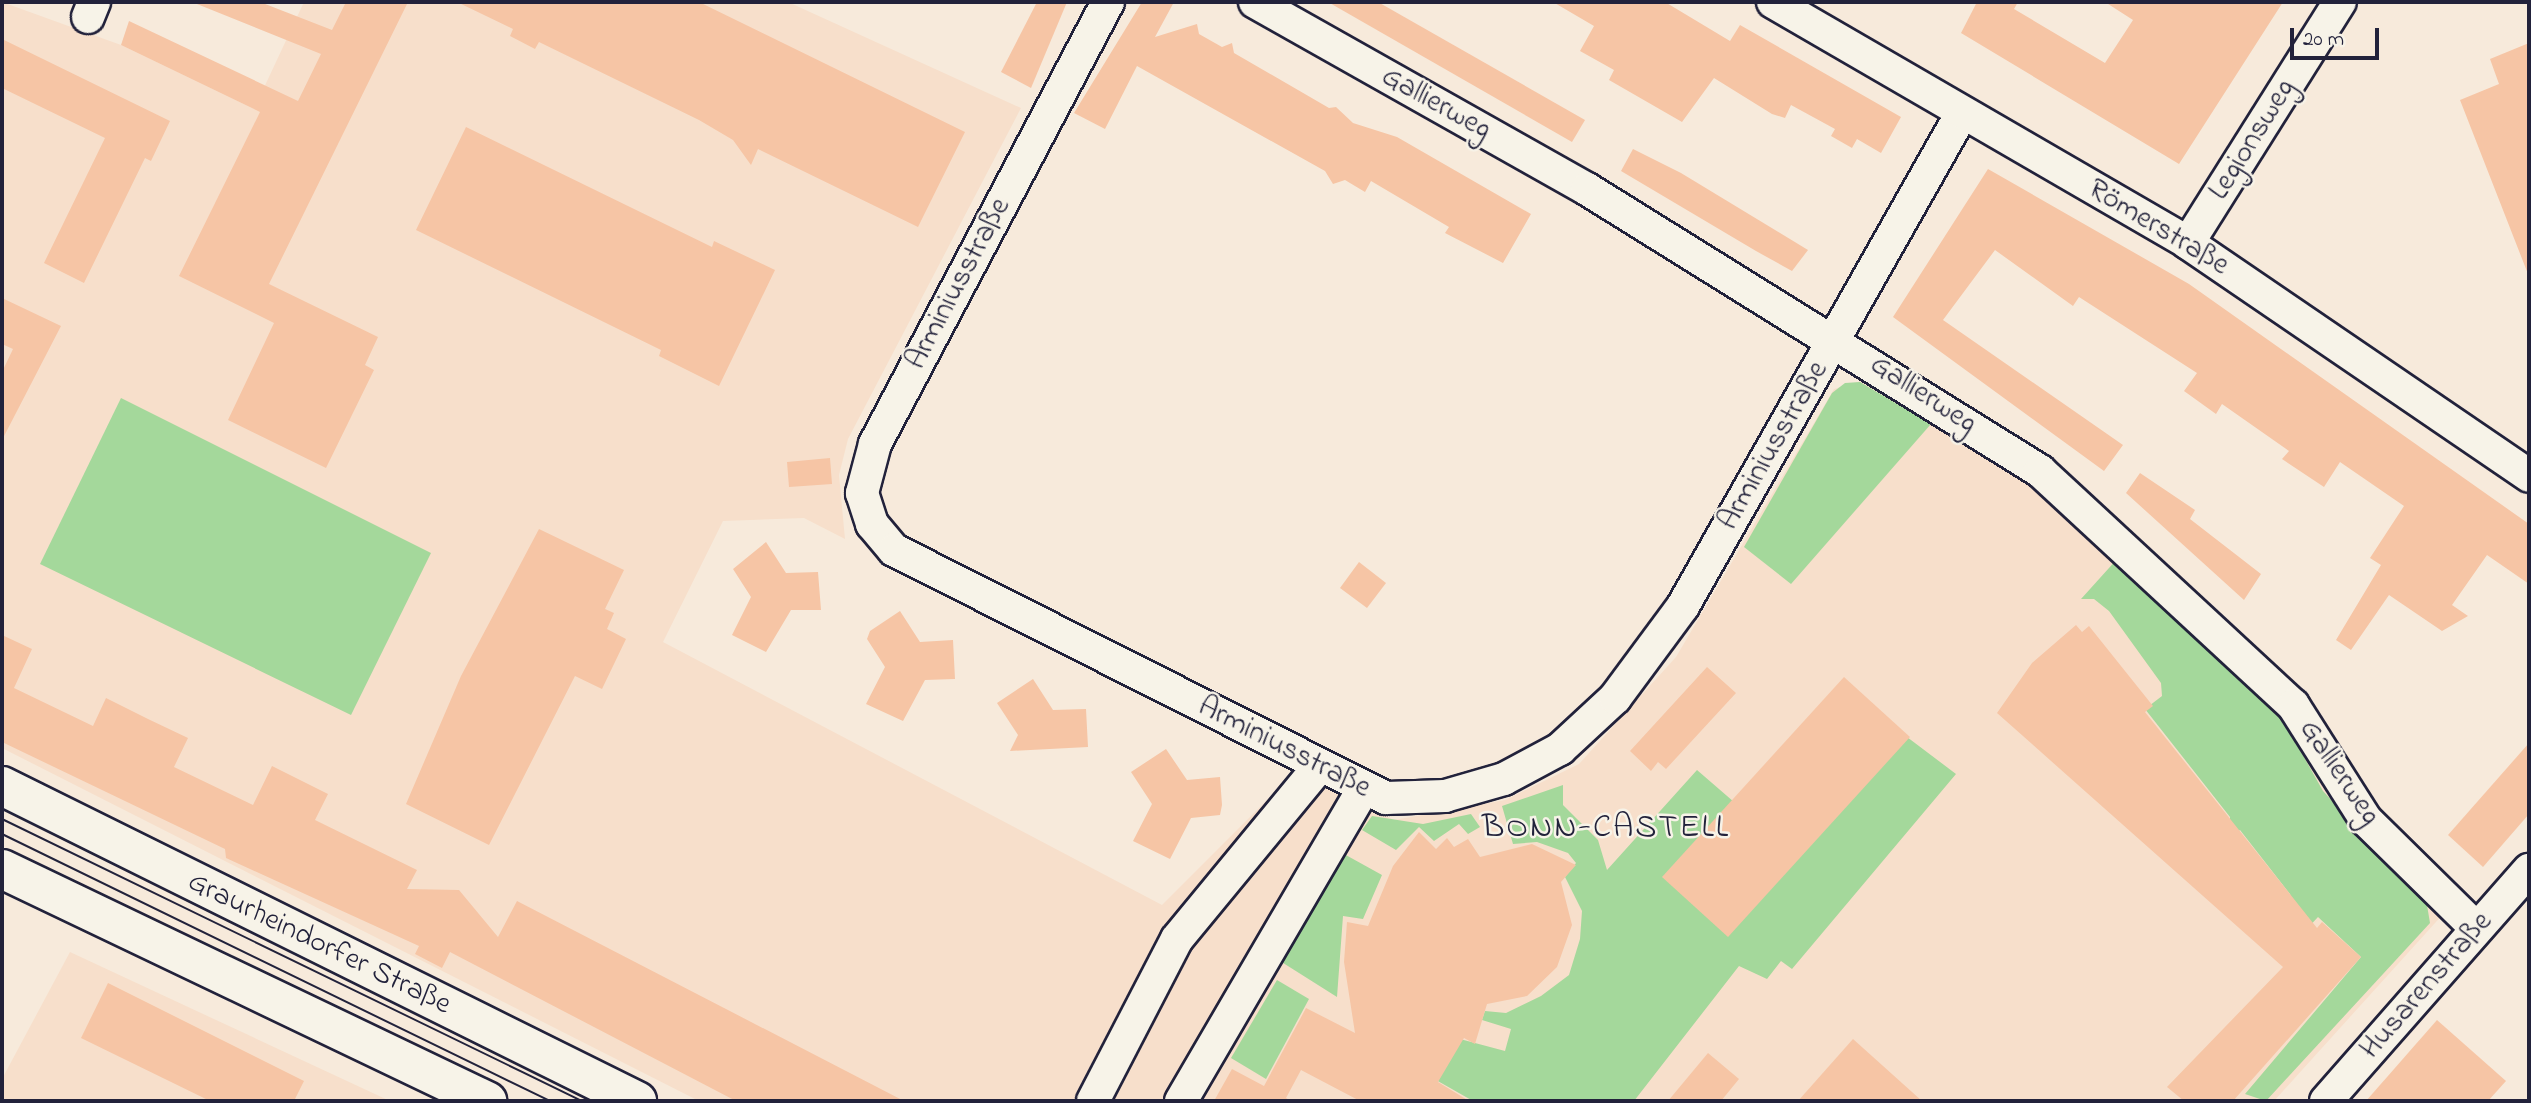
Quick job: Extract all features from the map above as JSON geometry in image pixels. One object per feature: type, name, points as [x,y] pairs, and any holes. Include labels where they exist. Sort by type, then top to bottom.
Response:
[{"type":"main road","name":"Graurheindorfer Straße","points":[[2,786],[636,1101]]},
{"type":"main road","points":[[2,869],[487,1101]]},
{"type":"street","name":"Arminiusstraße","points":[[1108,2],[875,443],[862,493],[872,524],[894,550],[1363,790],[1413,801],[1477,788],[1527,768],[1593,720],[1683,606],[1962,113]]},
{"type":"street","name":"Gallierweg","points":[[1255,2],[1587,189],[1835,338],[2040,471],[2293,705],[2366,820],[2476,928]]},
{"type":"street","name":"Römerstraße","points":[[1773,2],[2188,243],[2529,475]]},
{"type":"street","name":"Legionsweg","points":[[2188,243],[2340,2]]},
{"type":"street","points":[[1093,1101],[1177,939],[1319,767]]},
{"type":"street","points":[[1181,1101],[1363,790]]},
{"type":"street","name":"Husarenstraße","points":[[2326,1101],[2529,870]]},
{"type":"shaded area","points":[[2,2],[121,45],[254,109],[304,2],[788,2],[1021,108],[848,439],[839,475],[845,539],[804,518],[723,521],[663,642],[1162,905],[1296,771],[1394,820],[1505,800],[1579,764],[1676,657],[1834,389],[1861,381],[2036,487],[2286,715],[2445,912],[2274,1101],[699,1101],[2,748]]},
{"type":"shaded area","points":[[70,952],[390,1101],[2,1101],[2,1079]]},
{"type":"green space","points":[[1860,382],[1931,424],[1791,584],[1744,547],[1832,393],[1845,383]]},
{"type":"green space","points":[[121,398],[431,553],[351,715],[40,564]]},
{"type":"green space","points":[[2118,558],[2282,718],[2323,791],[2427,905],[2430,923],[2266,1101],[2245,1094],[2361,957],[2318,917],[2304,932],[2290,894],[2240,830],[2230,838],[2230,817],[2145,709],[2162,696],[2161,683],[2109,611],[2094,599],[2081,599]]},
{"type":"green space","points":[[1907,737],[1956,774],[1792,969],[1781,961],[1767,979],[1739,966],[1634,1101],[1473,1101],[1436,1080],[1460,1039],[1505,1051],[1511,1029],[1482,1020],[1485,1011],[1506,1013],[1541,996],[1569,975],[1580,939],[1582,911],[1565,877],[1576,863],[1568,853],[1537,842],[1513,844],[1502,806],[1563,785],[1563,805],[1598,840],[1607,870],[1697,770],[1734,802]]},
{"type":"green space","points":[[1471,814],[1480,827],[1468,834],[1459,824],[1434,841],[1419,827],[1396,850],[1362,830],[1372,816],[1423,824]]},
{"type":"green space","points":[[1344,854],[1382,875],[1363,919],[1343,916],[1337,997],[1280,961]]},
{"type":"green space","points":[[1277,980],[1309,999],[1266,1079],[1231,1058]]},
{"type":"building","points":[[192,2],[260,2],[332,30],[346,2],[408,2],[269,284],[378,337],[365,365],[374,370],[326,468],[228,420],[274,323],[179,276],[260,112],[121,45],[129,21],[298,101],[321,54]]},
{"type":"building","points":[[457,2],[699,2],[965,132],[918,227],[758,149],[751,165],[733,140],[699,120],[539,42],[535,49],[510,36],[513,29]]},
{"type":"building","points":[[1037,2],[1067,2],[1031,88],[1001,72]]},
{"type":"building","points":[[1142,2],[1174,2],[1155,37],[1197,24],[1199,34],[1222,47],[1232,43],[1234,53],[1329,108],[1336,107],[1353,123],[1397,137],[1531,214],[1503,263],[1445,233],[1449,227],[1371,181],[1365,192],[1345,180],[1333,184],[1325,171],[1137,66],[1105,129],[1074,113]]},
{"type":"building","points":[[1328,2],[1378,2],[1585,120],[1572,142]]},
{"type":"building","points":[[1553,2],[1665,2],[1730,41],[1740,25],[1901,117],[1881,153],[1857,139],[1852,148],[1831,136],[1835,129],[1791,105],[1785,118],[1772,114],[1714,78],[1682,122],[1609,80],[1614,70],[1580,51],[1594,26]]},
{"type":"building","points":[[1977,2],[2018,2],[2014,9],[2105,63],[2133,20],[2105,2],[2283,2],[2179,164],[1961,33]]},
{"type":"building","points":[[2,39],[170,121],[151,161],[145,158],[84,283],[44,263],[105,138],[2,88]]},
{"type":"building","points":[[2529,43],[2528,274],[2460,100],[2499,84],[2490,59]]},
{"type":"building","points":[[466,127],[712,247],[714,241],[775,270],[719,386],[659,356],[661,350],[416,230]]},
{"type":"building","points":[[1633,149],[1681,173],[1808,250],[1792,271],[1756,251],[1621,171]]},
{"type":"building","points":[[1988,169],[2189,284],[2529,524],[2529,584],[2487,555],[2452,605],[2468,616],[2442,631],[2389,595],[2351,650],[2336,640],[2381,565],[2370,558],[2404,506],[2340,462],[2324,487],[2282,459],[2289,451],[2222,404],[2216,414],[2184,391],[2197,373],[2079,297],[2073,306],[1995,250],[1943,320],[2123,445],[2104,471],[1893,317]]},
{"type":"building","points":[[2,298],[61,326],[2,440],[2,372],[13,349],[2,344]]},
{"type":"building","points":[[830,458],[832,484],[789,487],[787,462]]},
{"type":"building","points":[[2140,473],[2195,510],[2190,519],[2261,574],[2244,600],[2126,493]]},
{"type":"building","points":[[539,529],[624,570],[605,609],[614,613],[607,629],[626,639],[602,689],[575,676],[489,845],[406,804],[461,676]]},
{"type":"building","points":[[766,542],[786,573],[818,572],[821,610],[791,610],[766,652],[732,635],[751,597],[733,569]]},
{"type":"building","points":[[1359,562],[1386,583],[1367,608],[1340,588]]},
{"type":"building","points":[[900,611],[920,642],[953,640],[955,679],[925,680],[903,721],[866,704],[885,667],[867,639],[870,631]]},
{"type":"building","points":[[2076,625],[2082,632],[2089,626],[2153,706],[2145,712],[2317,928],[2322,922],[2361,957],[2233,1101],[2184,1101],[2167,1087],[2283,967],[1997,713],[2032,663]]},
{"type":"building","points":[[2,635],[32,649],[14,688],[93,726],[106,698],[188,738],[174,767],[253,805],[272,766],[328,794],[315,820],[417,870],[407,889],[459,890],[498,937],[517,901],[904,1101],[736,1101],[450,952],[442,968],[415,954],[419,946],[226,858],[225,849],[2,742]]},
{"type":"building","points":[[1707,667],[1736,693],[1666,769],[1658,762],[1651,771],[1630,751]]},
{"type":"building","points":[[1844,677],[1910,737],[1728,937],[1662,877]]},
{"type":"building","points":[[1033,679],[1053,710],[1086,709],[1088,747],[1010,751],[1018,735],[997,703]]},
{"type":"building","points":[[2529,743],[2529,814],[2483,867],[2448,835]]},
{"type":"building","points":[[1166,749],[1187,780],[1220,777],[1222,805],[1220,815],[1191,818],[1170,859],[1133,841],[1152,804],[1131,772]]},
{"type":"building","points":[[1419,832],[1436,849],[1447,838],[1454,847],[1468,839],[1480,857],[1532,844],[1576,865],[1561,882],[1572,925],[1557,967],[1527,996],[1487,1004],[1475,1044],[1464,1038],[1438,1082],[1469,1101],[1360,1101],[1301,1070],[1286,1098],[1291,1101],[1214,1101],[1232,1069],[1264,1086],[1306,1008],[1355,1033],[1344,962],[1347,922],[1368,926],[1393,866]]},
{"type":"building","points":[[108,983],[304,1081],[294,1101],[210,1101],[81,1038]]},
{"type":"building","points":[[2437,1020],[2506,1081],[2488,1101],[2366,1101]]},
{"type":"building","points":[[1853,1039],[1922,1101],[1798,1101]]},
{"type":"building","points":[[1708,1053],[1739,1079],[1721,1101],[1668,1101]]},
{"type":"tram line","points":[[2,819],[582,1101]]},
{"type":"tram line","points":[[2,834],[550,1101]]},
{"type":"district","name":"BONN-CASTELL","points":[[1606,829]]}]
